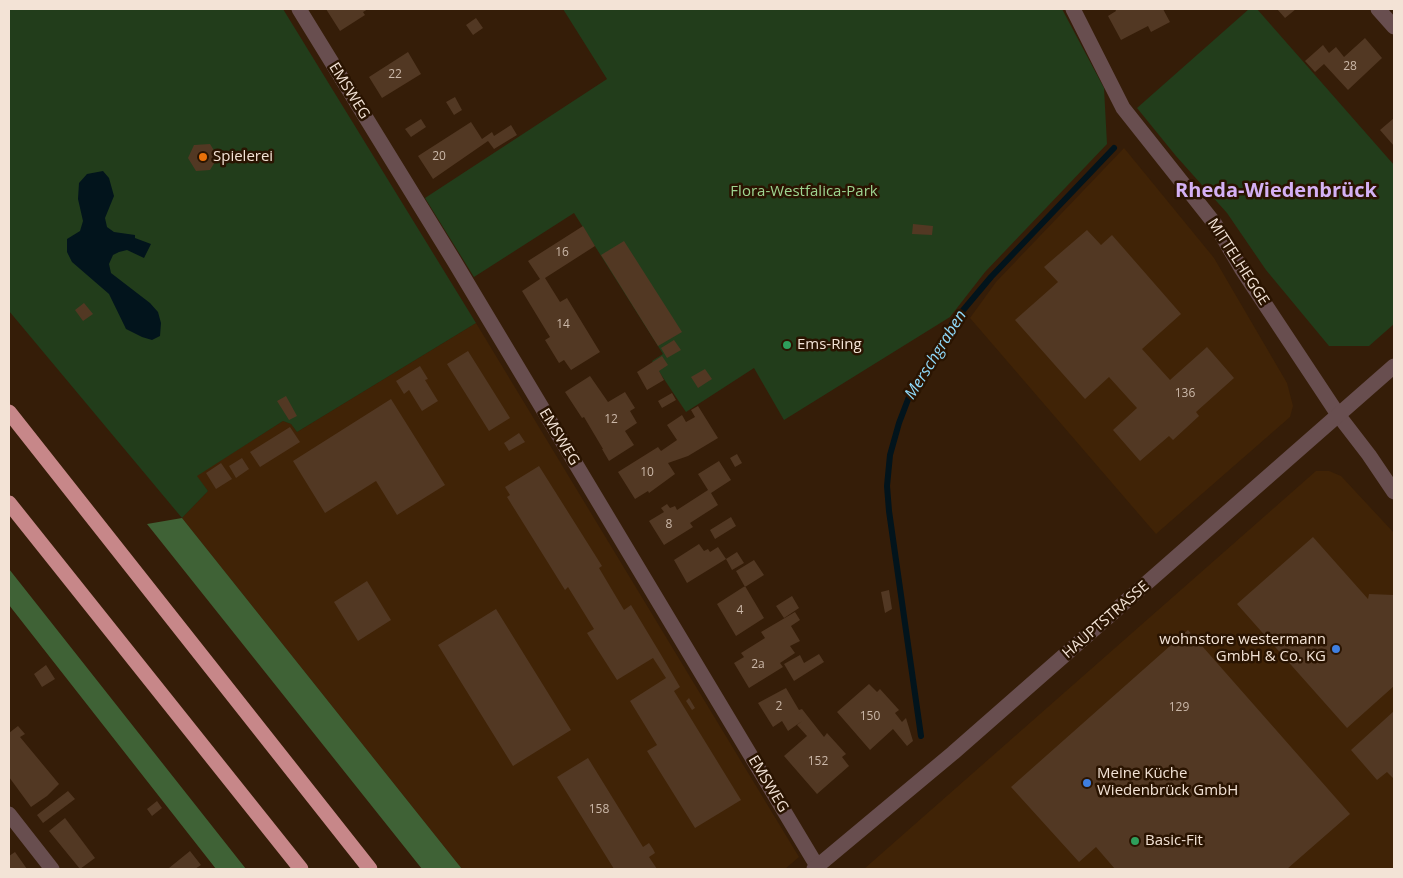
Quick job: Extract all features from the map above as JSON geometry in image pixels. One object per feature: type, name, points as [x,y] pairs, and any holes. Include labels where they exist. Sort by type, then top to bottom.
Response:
[{"type":"highway","points":[[9,412],[370,869]]},
{"type":"highway","points":[[9,503],[301,869]]},
{"type":"street","name":"EMSWEG","points":[[299,9],[454,261],[816,868]]},
{"type":"street","name":"MITTELHEGGE","points":[[1073,9],[1124,108],[1215,224],[1339,416],[1394,492]]},
{"type":"street","points":[[1378,9],[1394,27]]},
{"type":"street","name":"HAUPTSTRASSE","points":[[816,868],[953,753],[1394,366]]},
{"type":"street","points":[[9,814],[52,869]]},
{"type":"shaded area","points":[[1124,148],[1214,258],[1287,383],[1293,406],[1290,417],[1156,534],[970,318],[996,282]]},
{"type":"shaded area","points":[[476,323],[799,857],[785,869],[462,869],[182,518],[208,491],[196,476],[283,421],[291,424],[297,432]]},
{"type":"shaded area","points":[[1316,471],[1329,471],[1341,476],[1394,533],[1394,869],[864,869]]},
{"type":"green space","points":[[9,9],[283,9],[476,323],[297,432],[291,424],[283,421],[197,476],[208,491],[182,518],[9,311]]},
{"type":"green space","name":"Flora-Westfalica-Park","points":[[563,9],[1062,9],[1104,88],[1107,144],[985,272],[950,317],[784,420],[754,368],[686,412],[652,361],[663,354],[574,213],[474,277],[425,198],[607,79]]},
{"type":"green space","points":[[1249,9],[1257,9],[1394,165],[1394,324],[1369,346],[1329,346],[1266,270],[1227,213],[1176,156],[1137,108]]},
{"type":"green space","points":[[182,518],[462,869],[422,869],[147,524]]},
{"type":"green space","points":[[9,569],[246,869],[216,869],[9,605]]},
{"type":"water","points":[[103,171],[109,178],[114,196],[105,218],[107,227],[114,232],[135,235],[135,238],[151,244],[144,258],[127,250],[113,255],[109,264],[111,273],[150,303],[158,312],[161,323],[160,336],[152,340],[126,329],[109,294],[72,262],[67,252],[67,239],[80,231],[83,221],[78,199],[79,183],[87,174]]},
{"type":"building","points":[[326,9],[368,9],[363,12],[365,15],[340,31]]},
{"type":"building","points":[[1115,9],[1163,9],[1170,22],[1151,32],[1148,26],[1121,40],[1108,16],[1116,11]]},
{"type":"building","points":[[1277,9],[1296,9],[1285,18]]},
{"type":"building","points":[[476,18],[483,28],[473,35],[466,25]]},
{"type":"building","points":[[1365,38],[1382,58],[1348,90],[1324,64],[1315,72],[1305,61],[1323,45],[1329,53],[1336,47],[1344,57]]},
{"type":"building","points":[[408,52],[421,74],[382,98],[369,77]]},
{"type":"building","points":[[455,97],[462,110],[454,115],[446,102]]},
{"type":"building","points":[[1394,118],[1394,146],[1380,130]]},
{"type":"building","points":[[421,119],[426,127],[411,137],[405,129]]},
{"type":"building","points":[[471,122],[482,139],[492,132],[494,136],[511,125],[517,135],[494,149],[488,141],[433,179],[418,156]]},
{"type":"building","name":"Spielerei","points":[[210,144],[218,157],[210,170],[196,171],[188,158],[194,145]]},
{"type":"building","points":[[913,224],[933,226],[932,235],[912,234]]},
{"type":"building","points":[[583,226],[595,246],[545,278],[560,302],[567,298],[600,352],[571,370],[564,360],[559,363],[545,340],[550,337],[522,291],[540,279],[528,261]]},
{"type":"building","points":[[1087,230],[1101,245],[1112,235],[1181,314],[1142,349],[1170,380],[1207,347],[1234,378],[1196,412],[1199,416],[1173,440],[1169,436],[1140,461],[1113,430],[1137,408],[1109,377],[1085,399],[1015,320],[1058,282],[1044,267]]},
{"type":"building","points":[[624,241],[682,332],[658,346],[601,255]]},
{"type":"building","points":[[84,303],[93,314],[83,321],[75,310]]},
{"type":"building","points":[[674,340],[681,350],[667,358],[661,348]]},
{"type":"building","points":[[468,351],[510,418],[489,431],[447,364]]},
{"type":"building","points":[[662,356],[668,365],[659,371],[664,380],[647,390],[637,372]]},
{"type":"building","points":[[420,366],[428,379],[425,380],[438,401],[422,411],[409,390],[404,394],[396,381]]},
{"type":"building","points":[[705,369],[712,379],[698,388],[691,377]]},
{"type":"building","points":[[590,376],[608,402],[625,392],[635,408],[630,411],[637,423],[625,431],[634,445],[609,461],[584,417],[582,418],[565,392]]},
{"type":"building","points":[[672,393],[676,400],[662,408],[658,401]]},
{"type":"building","points":[[286,396],[297,416],[289,420],[277,401]]},
{"type":"building","points":[[391,399],[445,485],[397,515],[376,481],[325,513],[293,461]]},
{"type":"building","points":[[698,406],[718,438],[688,456],[668,463],[675,474],[649,493],[648,491],[635,499],[618,472],[658,447],[661,451],[677,440],[667,425],[682,415],[686,422],[695,417],[691,410]]},
{"type":"building","points":[[290,427],[300,442],[260,467],[250,452]]},
{"type":"building","points":[[519,433],[525,442],[509,451],[504,443]]},
{"type":"building","points":[[737,454],[742,463],[735,467],[730,458]]},
{"type":"building","points":[[242,458],[249,469],[236,478],[229,466]]},
{"type":"building","points":[[719,461],[731,480],[711,493],[718,505],[690,523],[693,527],[664,545],[649,521],[664,512],[661,508],[667,504],[670,508],[675,506],[677,510],[708,490],[698,474]]},
{"type":"building","points":[[221,463],[232,479],[216,489],[206,473]]},
{"type":"building","points":[[539,466],[602,566],[599,568],[624,610],[631,605],[680,687],[674,691],[741,800],[695,828],[647,751],[657,745],[630,701],[666,678],[653,658],[617,680],[587,633],[594,629],[568,587],[565,590],[507,497],[510,495],[505,487]]},
{"type":"building","points":[[731,517],[736,526],[715,539],[710,530]]},
{"type":"building","name":"wohnstore westermann GmbH & Co. KG","points":[[1313,537],[1368,599],[1369,594],[1394,595],[1394,686],[1347,728],[1237,604]]},
{"type":"building","points":[[699,544],[704,551],[708,549],[710,552],[718,547],[726,559],[687,583],[674,560]]},
{"type":"building","points":[[737,552],[744,563],[732,570],[726,559]]},
{"type":"building","points":[[754,560],[764,575],[745,587],[736,571]]},
{"type":"building","points":[[367,581],[391,620],[358,641],[334,602]]},
{"type":"building","points":[[745,586],[764,618],[736,636],[717,604]]},
{"type":"building","points":[[889,590],[892,609],[885,613],[881,592]]},
{"type":"building","points":[[792,596],[799,608],[784,618],[776,606]]},
{"type":"building","points":[[496,609],[571,730],[513,766],[438,645]]},
{"type":"building","points":[[795,612],[800,620],[791,626],[800,641],[790,646],[795,653],[780,663],[783,667],[749,688],[734,663],[744,657],[741,653],[765,638],[761,632]]},
{"type":"building","points":[[1188,630],[1350,814],[1287,869],[1115,869],[1096,847],[1079,862],[1011,787]]},
{"type":"building","points":[[819,654],[824,662],[794,681],[784,664],[800,655],[804,663]]},
{"type":"building","points":[[46,665],[55,679],[42,687],[34,674]]},
{"type":"building","points":[[869,684],[877,692],[880,689],[899,710],[895,713],[902,722],[906,718],[913,741],[907,746],[893,729],[870,750],[837,712]]},
{"type":"building","points":[[786,688],[799,710],[802,709],[824,737],[827,733],[846,754],[842,757],[849,766],[817,794],[784,756],[807,736],[797,725],[802,721],[788,731],[782,721],[773,727],[758,703]]},
{"type":"building","points":[[689,698],[695,708],[692,710],[686,701]]},
{"type":"building","points":[[1394,711],[1394,779],[1387,772],[1377,780],[1351,750]]},
{"type":"building","points":[[18,726],[25,734],[20,737],[59,784],[47,796],[31,807],[9,777],[9,733]]},
{"type":"building","points":[[588,758],[643,847],[649,843],[653,849],[655,853],[649,857],[657,869],[614,869],[557,777]]},
{"type":"building","points":[[68,791],[75,799],[43,823],[37,815]]},
{"type":"building","points":[[157,801],[162,808],[152,816],[147,809]]},
{"type":"building","points":[[65,818],[95,858],[80,869],[49,831]]},
{"type":"building","points":[[190,851],[201,865],[195,869],[169,868]]},
{"type":"building","points":[[15,852],[27,869],[9,869],[9,856]]},
{"type":"waterway","name":"Merschgraben","points":[[921,736],[887,486],[890,455],[899,423],[912,389],[954,321],[991,277],[1114,148]]},
{"type":"place","name":"Spielerei","points":[[203,157]]},
{"type":"place","name":"Ems-Ring","points":[[787,345]]},
{"type":"place","name":"wohnstore westermann GmbH & Co. KG","points":[[1336,649]]},
{"type":"place","name":"Meine Küche Wiedenbrück GmbH","points":[[1087,783]]},
{"type":"place","name":"Basic-Fit","points":[[1135,841]]},
{"type":"district","name":"Rheda-Wiedenbrück","points":[[1276,191]]}]
